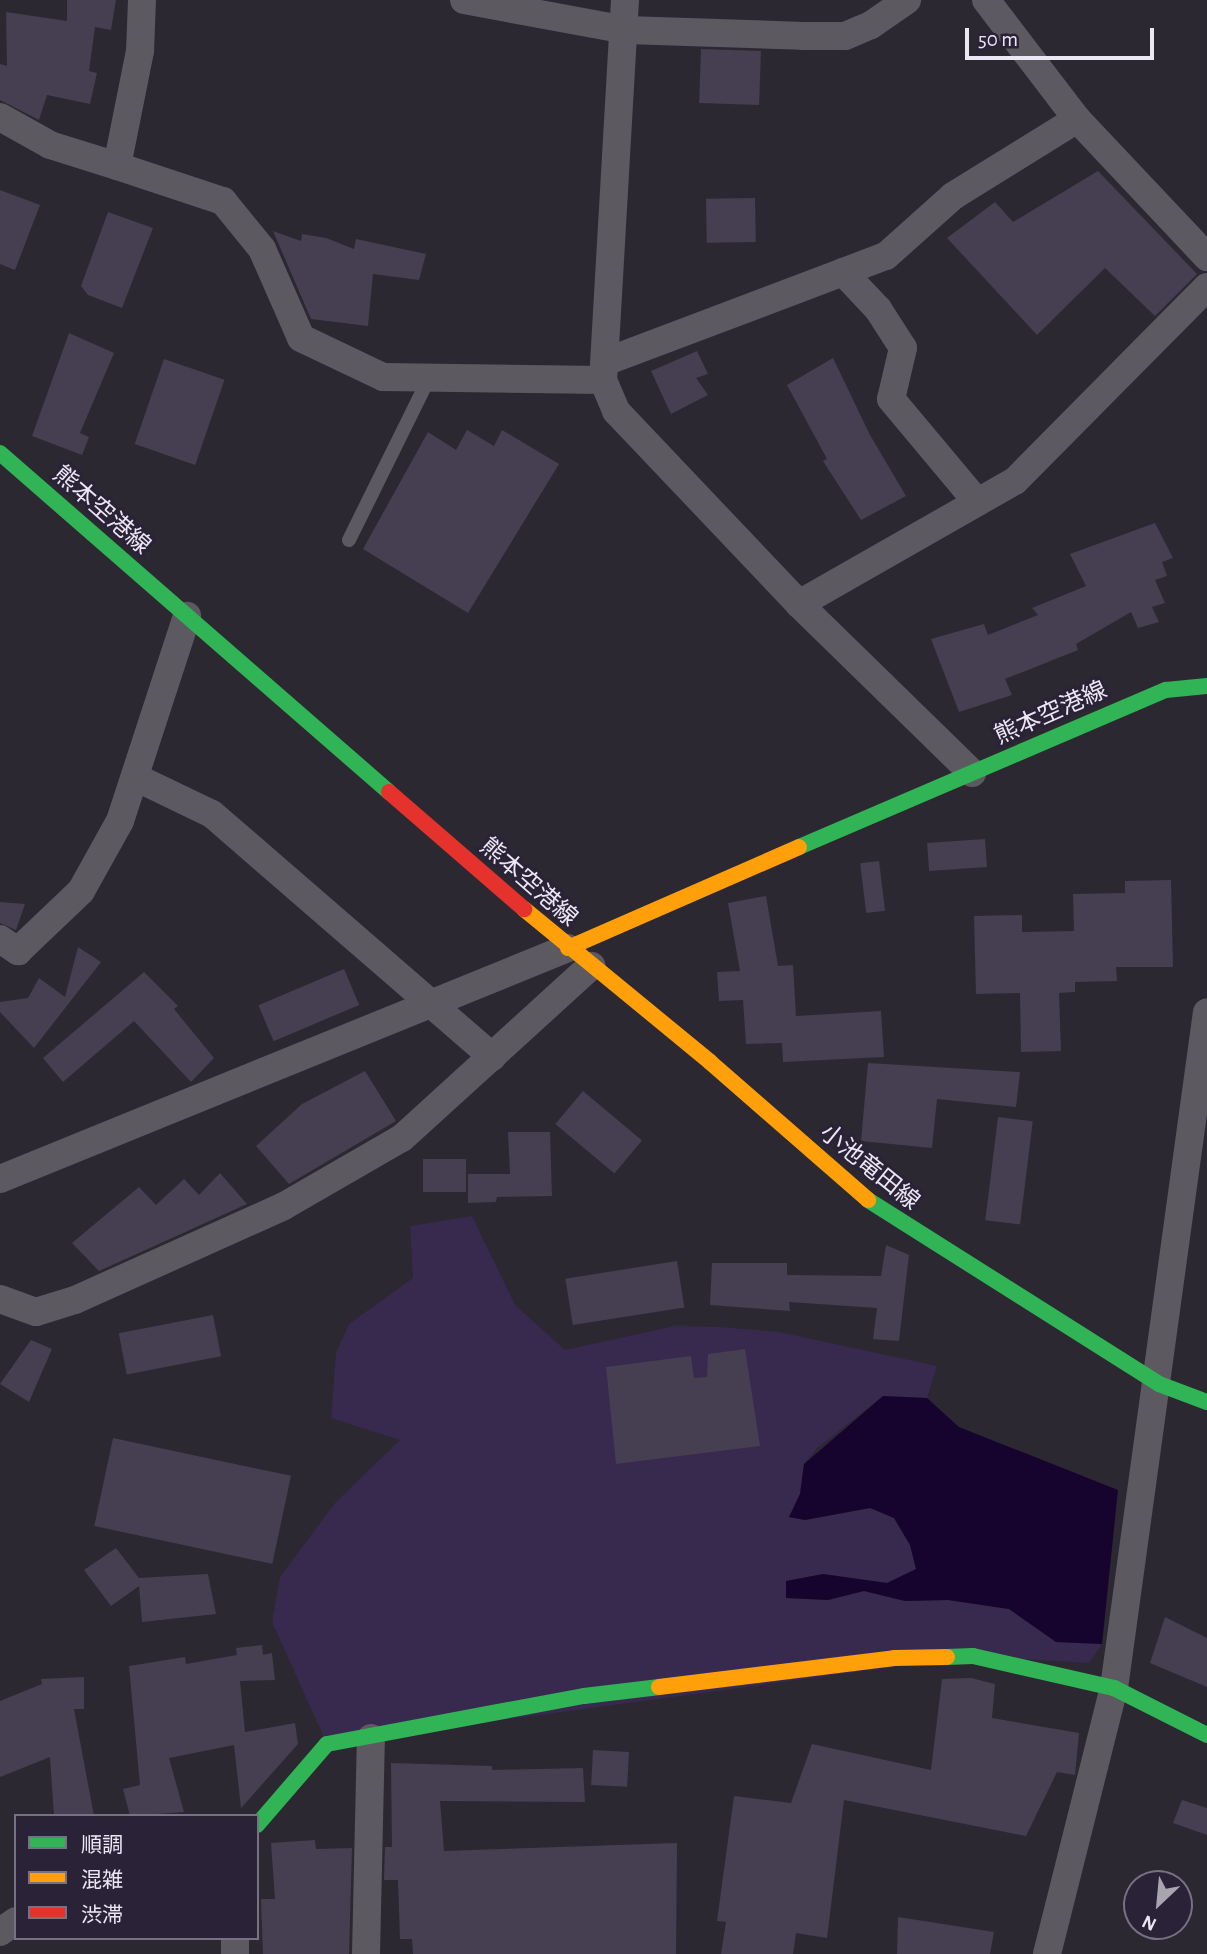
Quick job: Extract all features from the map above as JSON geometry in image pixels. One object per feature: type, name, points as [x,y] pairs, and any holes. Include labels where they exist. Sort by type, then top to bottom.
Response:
[{"type":"main road","name":"熊本空港線","points":[[0,453],[568,948],[1166,690],[1207,685]]},
{"type":"main road","name":"小池竜田線","points":[[568,948],[881,1212],[1159,1384],[1207,1402]]},
{"type":"main road","points":[[259,1823],[327,1745],[584,1696],[894,1658],[973,1656],[1114,1688],[1207,1735]]},
{"type":"street","points":[[117,166],[140,51],[142,0]]},
{"type":"street","points":[[464,0],[626,30],[845,36],[871,25],[907,0]]},
{"type":"street","points":[[625,0],[626,30],[604,371],[616,411],[799,604],[972,774]]},
{"type":"street","points":[[986,0],[1077,119],[1207,257]]},
{"type":"street","points":[[0,117],[50,145],[223,201],[262,249],[301,338],[383,377],[429,378],[604,371],[886,256],[953,196],[1077,119]]},
{"type":"street","points":[[843,272],[878,309],[903,348],[891,399],[977,502]]},
{"type":"street","points":[[799,604],[1015,481],[1207,287]]},
{"type":"street","points":[[0,939],[18,951],[81,891],[120,821],[187,616]]},
{"type":"street","points":[[135,777],[212,814],[494,1056]]},
{"type":"street","points":[[0,1179],[568,948]]},
{"type":"street","points":[[0,1299],[36,1312],[75,1300],[284,1206],[402,1138],[591,966]]},
{"type":"street","points":[[1047,1954],[1114,1688],[1159,1384],[1207,1012]]},
{"type":"street","points":[[366,1954],[371,1738]]},
{"type":"lane","points":[[349,540],[429,378]]},
{"type":"shaded area","points":[[472,1216],[515,1305],[565,1350],[675,1326],[720,1327],[779,1332],[937,1366],[927,1398],[883,1396],[816,1449],[804,1464],[800,1494],[789,1517],[805,1520],[870,1508],[894,1518],[910,1545],[916,1569],[887,1583],[823,1574],[787,1581],[786,1598],[828,1600],[864,1591],[905,1601],[948,1600],[1009,1609],[1056,1642],[1102,1644],[1089,1663],[973,1656],[327,1744],[272,1622],[280,1577],[335,1503],[400,1440],[331,1418],[336,1353],[349,1324],[413,1278],[410,1226]]},
{"type":"shaded area","points":[[883,1396],[927,1398],[959,1427],[1118,1490],[1102,1644],[1056,1642],[1009,1609],[948,1600],[905,1601],[864,1591],[828,1600],[786,1598],[786,1581],[823,1574],[887,1583],[916,1569],[910,1545],[894,1518],[870,1508],[805,1520],[789,1517],[800,1494],[804,1464]]},
{"type":"building","points":[[67,0],[116,0],[111,30],[95,27],[89,71],[97,73],[90,104],[47,95],[39,120],[0,100],[0,64],[7,66],[6,12],[67,21]]},
{"type":"building","points":[[701,49],[761,51],[759,105],[699,103]]},
{"type":"building","points":[[1098,171],[1197,274],[1155,316],[1105,268],[1037,335],[947,238],[995,202],[1013,222]]},
{"type":"building","points":[[0,190],[40,205],[15,270],[0,264]]},
{"type":"building","points":[[755,198],[756,242],[707,243],[706,199]]},
{"type":"building","points":[[108,212],[153,228],[122,308],[88,295],[81,286]]},
{"type":"building","points":[[273,231],[301,241],[302,234],[326,238],[354,249],[356,239],[426,254],[419,280],[373,274],[368,326],[311,319]]},
{"type":"building","points":[[69,333],[114,353],[80,433],[89,437],[82,455],[32,436]]},
{"type":"building","points":[[697,351],[708,374],[696,378],[708,395],[671,414],[651,371]]},
{"type":"building","points":[[833,358],[870,435],[906,496],[861,520],[823,461],[827,459],[787,385]]},
{"type":"building","points":[[164,359],[225,380],[195,465],[135,444]]},
{"type":"building","points":[[467,430],[494,446],[502,430],[559,464],[468,613],[363,549],[428,432],[456,450]]},
{"type":"building","points":[[1155,523],[1173,558],[1162,562],[1167,576],[1155,580],[1165,603],[1152,607],[1159,622],[1138,628],[1131,612],[1076,644],[1078,650],[1005,679],[1012,695],[959,712],[931,639],[984,624],[988,635],[1038,615],[1032,608],[1086,586],[1070,554]]},
{"type":"building","points":[[985,839],[987,867],[929,871],[927,843]]},
{"type":"building","points":[[879,861],[885,911],[866,913],[860,863]]},
{"type":"building","points":[[1171,880],[1173,967],[1116,967],[1117,981],[1075,982],[1075,992],[1059,993],[1061,1051],[1021,1052],[1020,993],[976,994],[974,916],[1022,915],[1022,932],[1074,931],[1073,894],[1125,893],[1125,881]]},
{"type":"building","points":[[766,896],[778,966],[793,965],[796,1016],[881,1011],[884,1057],[783,1062],[782,1043],[746,1044],[743,1000],[719,1001],[717,972],[740,971],[728,903]]},
{"type":"building","points":[[0,902],[25,904],[16,930],[0,923]]},
{"type":"building","points":[[78,947],[101,962],[34,1048],[0,1012],[0,1002],[28,998],[39,978],[65,997]]},
{"type":"building","points":[[344,969],[359,1005],[274,1041],[258,1005]]},
{"type":"building","points":[[144,972],[178,1006],[174,1009],[214,1058],[191,1082],[134,1021],[63,1082],[43,1058]]},
{"type":"building","points":[[868,1063],[1020,1072],[1016,1107],[937,1099],[932,1148],[861,1141]]},
{"type":"building","points":[[365,1071],[396,1121],[289,1184],[256,1146],[302,1104]]},
{"type":"building","points":[[583,1091],[642,1140],[614,1173],[555,1124]]},
{"type":"building","points":[[998,1117],[1033,1121],[1020,1224],[985,1220]]},
{"type":"building","points":[[508,1132],[550,1132],[552,1196],[497,1197],[496,1202],[468,1203],[468,1174],[510,1174]]},
{"type":"building","points":[[423,1159],[466,1159],[466,1192],[423,1192]]},
{"type":"building","points":[[220,1173],[247,1204],[99,1271],[72,1243],[139,1187],[156,1205],[184,1179],[199,1195]]},
{"type":"building","points":[[886,1245],[909,1255],[899,1341],[873,1339],[877,1308],[789,1302],[790,1311],[710,1305],[712,1263],[787,1263],[787,1275],[881,1276]]},
{"type":"building","points":[[677,1261],[684,1307],[573,1325],[565,1279]]},
{"type":"building","points":[[213,1315],[221,1356],[127,1375],[119,1333]]},
{"type":"building","points":[[31,1340],[52,1349],[29,1402],[0,1384]]},
{"type":"building","points":[[745,1349],[760,1446],[616,1464],[606,1367],[691,1356],[694,1378],[707,1377],[708,1354]]},
{"type":"building","points":[[113,1438],[291,1476],[272,1564],[94,1526]]},
{"type":"building","points":[[116,1548],[139,1578],[208,1574],[216,1614],[142,1622],[139,1586],[111,1606],[84,1570]]},
{"type":"building","points":[[1165,1617],[1207,1638],[1207,1687],[1150,1663]]},
{"type":"building","points":[[262,1645],[263,1655],[272,1653],[275,1680],[240,1681],[245,1732],[295,1723],[298,1744],[241,1808],[234,1745],[169,1758],[184,1812],[129,1814],[123,1789],[140,1785],[129,1666],[185,1657],[186,1664],[237,1655],[236,1648]]},
{"type":"building","points":[[84,1677],[84,1709],[74,1709],[94,1814],[54,1814],[50,1757],[0,1777],[0,1701],[42,1684],[41,1679]]},
{"type":"building","points":[[971,1678],[995,1684],[992,1718],[1079,1733],[1075,1775],[1057,1772],[1026,1836],[844,1800],[827,1938],[796,1933],[793,1954],[721,1954],[726,1922],[717,1921],[734,1796],[791,1803],[812,1744],[931,1770],[942,1679]]},
{"type":"building","points":[[593,1750],[629,1752],[627,1787],[591,1785]]},
{"type":"building","points":[[391,1763],[492,1766],[492,1770],[583,1768],[585,1802],[440,1801],[444,1851],[677,1843],[676,1954],[413,1954],[412,1939],[400,1939],[398,1880],[384,1880],[385,1847],[392,1847]]},
{"type":"building","points":[[1182,1800],[1207,1808],[1207,1835],[1173,1823]]},
{"type":"building","points":[[315,1840],[316,1849],[352,1848],[349,1954],[263,1954],[261,1899],[275,1899],[271,1843]]},
{"type":"building","points":[[898,1917],[994,1932],[990,1954],[897,1954]]},
{"type":"traffic: fast","points":[[0,453],[389,792]]},
{"type":"traffic: fast","points":[[799,847],[1166,690],[1207,686]]},
{"type":"traffic: fast","points":[[868,1200],[1159,1384],[1207,1402]]},
{"type":"traffic: fast","points":[[947,1657],[973,1656],[1114,1688],[1207,1735]]},
{"type":"traffic: fast","points":[[259,1823],[327,1744],[584,1696],[659,1687]]},
{"type":"traffic: slow","points":[[568,948],[799,847]]},
{"type":"traffic: slow","points":[[524,909],[710,1062],[868,1200]]},
{"type":"traffic: slow","points":[[659,1687],[894,1658],[947,1657]]},
{"type":"traffic: jam","points":[[389,792],[524,909]]}]
